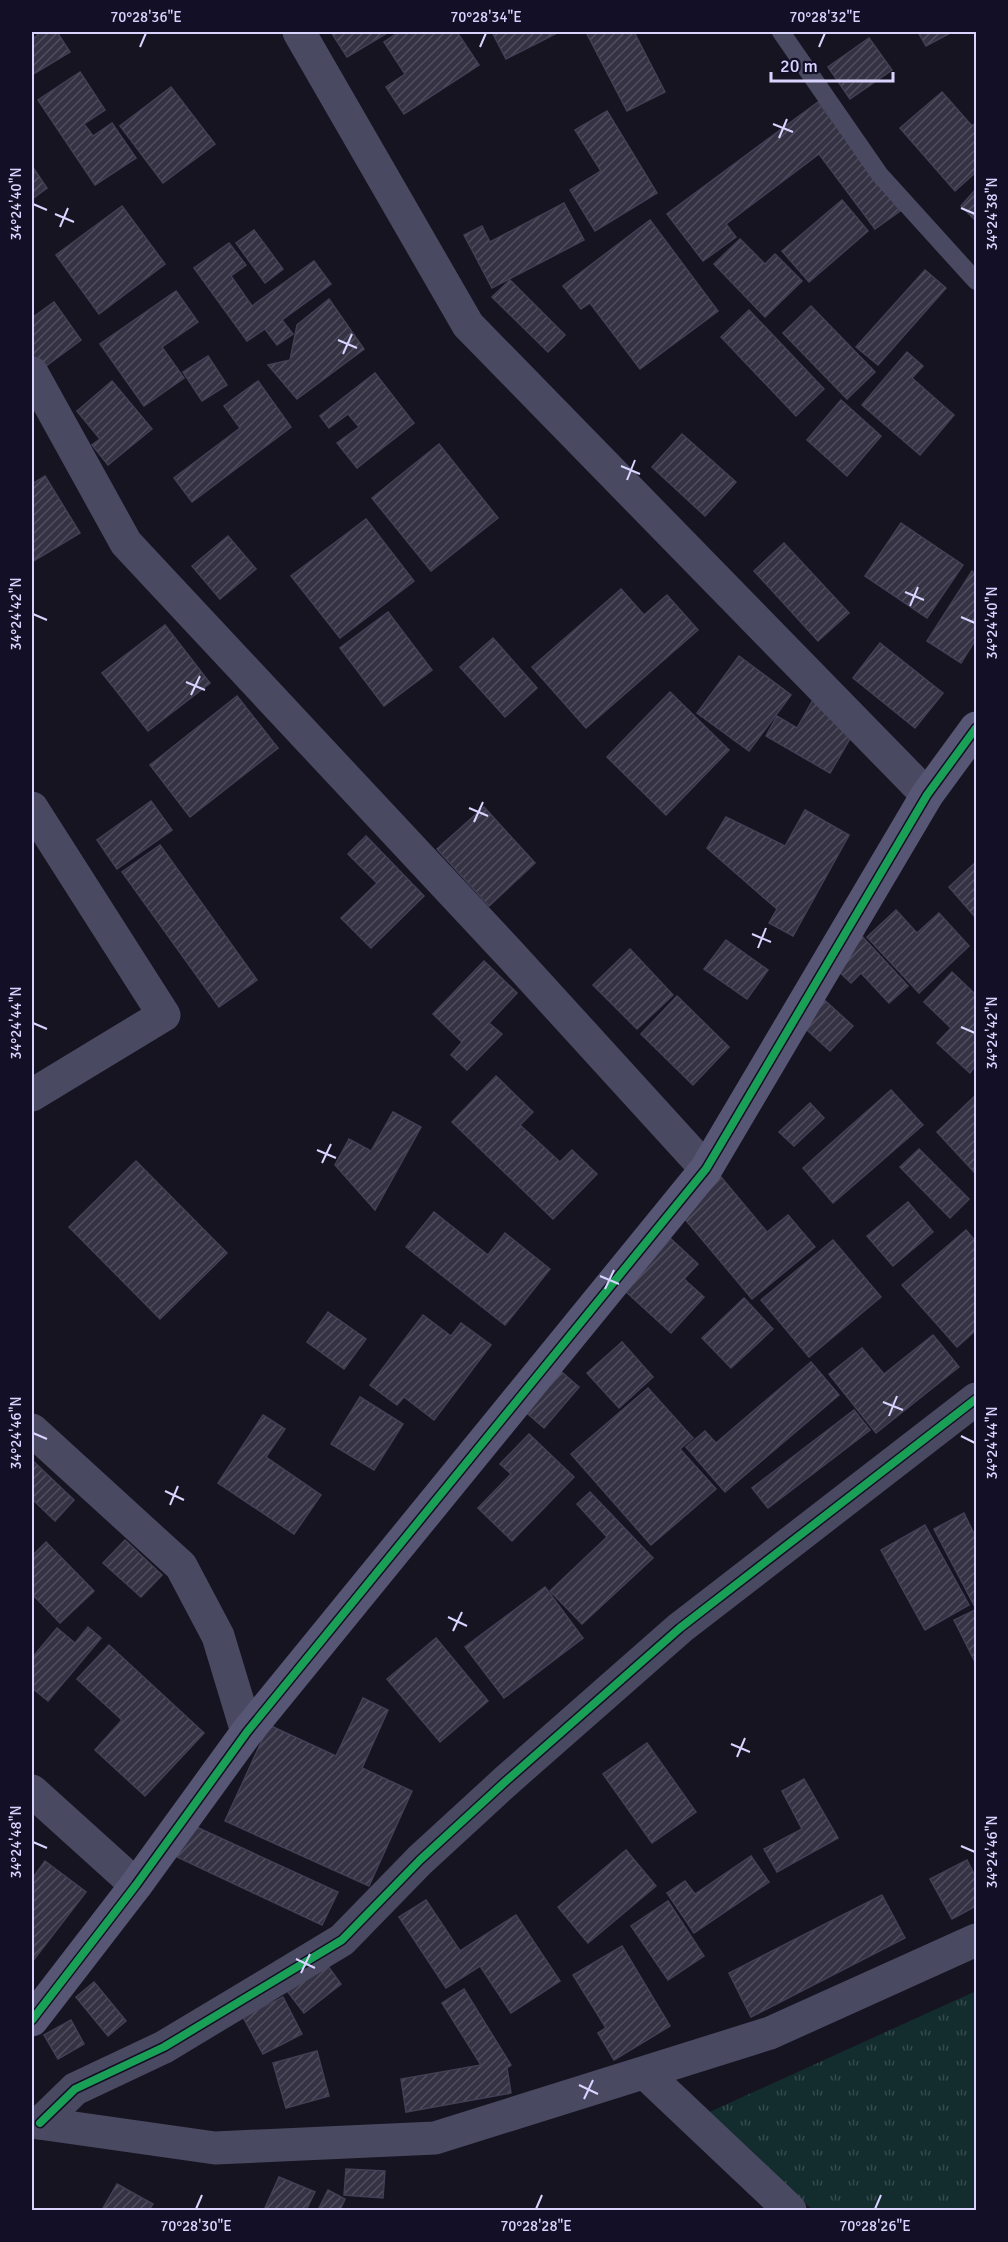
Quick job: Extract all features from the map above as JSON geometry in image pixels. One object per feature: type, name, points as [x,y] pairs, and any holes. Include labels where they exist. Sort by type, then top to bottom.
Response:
[{"type":"street","points":[[299,32],[468,325],[927,795]]},
{"type":"street","points":[[32,373],[126,543],[510,954],[706,1169]]},
{"type":"street","points":[[32,2020],[136,1885],[247,1732],[706,1169],[927,795],[976,728]]},
{"type":"street","points":[[32,808],[164,1015],[32,1095]]},
{"type":"street","points":[[36,2123],[75,2089],[164,2047],[342,1940],[420,1860],[680,1628],[976,1400]]},
{"type":"street","points":[[32,1430],[181,1566],[218,1636],[247,1732]]},
{"type":"street","points":[[32,1791],[136,1885]]},
{"type":"street","points":[[36,2123],[215,2148],[435,2138],[770,2033],[976,1940]]},
{"type":"street","points":[[645,2073],[790,2211]]},
{"type":"lane","points":[[781,32],[880,175],[976,281]]},
{"type":"green space","points":[[976,1991],[976,2210],[813,2210],[705,2114]]},
{"type":"building","points":[[36,32],[57,32],[70,52],[32,75],[32,39],[38,35]]},
{"type":"building","points":[[331,32],[389,32],[347,57]]},
{"type":"building","points":[[399,32],[457,32],[479,65],[404,114],[386,87],[405,74],[384,42]]},
{"type":"building","points":[[492,32],[559,32],[506,59]]},
{"type":"building","points":[[586,32],[634,32],[665,92],[627,111]]},
{"type":"building","points":[[918,32],[952,32],[926,46]]},
{"type":"building","points":[[869,38],[892,70],[850,99],[828,67]]},
{"type":"building","points":[[80,72],[105,110],[84,124],[93,136],[112,123],[136,158],[95,185],[38,100]]},
{"type":"building","points":[[171,87],[215,144],[163,183],[120,126]]},
{"type":"building","points":[[942,92],[972,126],[976,122],[976,172],[955,191],[900,128]]},
{"type":"building","points":[[818,102],[900,211],[875,229],[819,154],[726,224],[736,237],[703,261],[667,214]]},
{"type":"building","points":[[607,111],[657,193],[595,231],[570,190],[601,171],[575,130]]},
{"type":"building","points":[[34,169],[47,188],[32,199],[32,171]]},
{"type":"building","points":[[976,189],[976,221],[961,206]]},
{"type":"building","points":[[842,200],[868,231],[809,282],[782,251]]},
{"type":"building","points":[[564,203],[584,240],[492,288],[464,235],[482,226],[490,242]]},
{"type":"building","points":[[122,206],[165,264],[99,314],[56,255]]},
{"type":"building","points":[[650,220],[718,311],[640,369],[590,303],[581,309],[563,286]]},
{"type":"building","points":[[254,230],[283,269],[265,283],[236,243]]},
{"type":"building","points":[[740,239],[765,264],[775,254],[802,281],[765,317],[714,264]]},
{"type":"building","points":[[229,243],[246,265],[231,276],[252,306],[314,261],[331,284],[282,320],[293,334],[277,345],[265,329],[247,341],[194,268]]},
{"type":"building","points":[[925,270],[946,288],[878,365],[856,347]]},
{"type":"building","points":[[510,280],[565,335],[548,352],[492,297]]},
{"type":"building","points":[[176,291],[198,322],[162,347],[184,378],[144,406],[100,344]]},
{"type":"building","points":[[329,299],[364,349],[297,399],[268,365],[290,360],[297,325]]},
{"type":"building","points":[[54,302],[81,340],[38,372],[32,363],[32,318]]},
{"type":"building","points":[[811,306],[875,372],[847,399],[783,333]]},
{"type":"building","points":[[749,310],[824,389],[796,416],[721,337]]},
{"type":"building","points":[[907,352],[923,366],[912,378],[954,415],[920,455],[862,405]]},
{"type":"building","points":[[208,356],[227,385],[202,401],[183,372]]},
{"type":"building","points":[[375,373],[414,423],[357,468],[337,443],[359,427],[348,414],[329,428],[320,416]]},
{"type":"building","points":[[112,381],[152,429],[108,465],[92,445],[100,439],[77,411]]},
{"type":"building","points":[[258,381],[291,427],[192,502],[174,478],[240,428],[224,406]]},
{"type":"building","points":[[841,400],[881,436],[847,476],[807,440]]},
{"type":"building","points":[[682,434],[736,482],[705,516],[652,467]]},
{"type":"building","points":[[439,444],[498,518],[431,571],[372,498]]},
{"type":"building","points":[[45,476],[80,533],[32,562],[32,484]]},
{"type":"building","points":[[366,519],[414,581],[340,638],[291,576]]},
{"type":"building","points":[[901,523],[963,565],[927,618],[865,576]]},
{"type":"building","points":[[228,536],[256,569],[220,599],[192,566]]},
{"type":"building","points":[[784,543],[849,613],[818,641],[754,571]]},
{"type":"building","points":[[972,571],[976,574],[976,639],[961,663],[927,641]]},
{"type":"building","points":[[621,589],[644,615],[667,595],[698,630],[586,728],[532,667]]},
{"type":"building","points":[[388,612],[432,670],[384,706],[340,648]]},
{"type":"building","points":[[165,625],[210,683],[148,731],[102,673]]},
{"type":"building","points":[[493,638],[537,688],[505,717],[460,667]]},
{"type":"building","points":[[880,643],[943,693],[915,728],[853,678]]},
{"type":"building","points":[[739,656],[791,695],[749,751],[697,713]]},
{"type":"building","points":[[670,692],[729,750],[666,815],[607,757]]},
{"type":"building","points":[[237,696],[278,748],[190,817],[150,765]]},
{"type":"building","points":[[814,698],[854,732],[830,773],[766,736],[777,716],[797,728]]},
{"type":"building","points":[[151,801],[172,830],[117,869],[97,840]]},
{"type":"building","points":[[484,807],[535,863],[489,906],[437,849]]},
{"type":"building","points":[[805,810],[849,835],[793,936],[769,923],[777,909],[707,848],[726,817],[785,846]]},
{"type":"building","points":[[366,836],[424,896],[371,948],[341,918],[377,883],[348,854]]},
{"type":"building","points":[[160,845],[257,980],[219,1007],[122,872]]},
{"type":"building","points":[[976,862],[976,918],[949,887]]},
{"type":"building","points":[[896,910],[917,933],[939,913],[969,946],[919,993],[867,937]]},
{"type":"building","points":[[859,933],[908,986],[889,1003],[861,973],[851,983],[836,969]]},
{"type":"building","points":[[726,940],[768,970],[747,999],[704,969]]},
{"type":"building","points":[[630,949],[673,995],[637,1029],[593,985]]},
{"type":"building","points":[[484,961],[517,993],[489,1023],[502,1034],[467,1070],[451,1055],[462,1042],[433,1014]]},
{"type":"building","points":[[952,972],[976,995],[976,1065],[970,1073],[937,1043],[951,1028],[924,1002]]},
{"type":"building","points":[[677,996],[729,1047],[693,1085],[641,1034]]},
{"type":"building","points":[[820,996],[853,1026],[830,1051],[797,1021]]},
{"type":"building","points":[[496,1076],[533,1112],[520,1125],[560,1162],[572,1150],[597,1174],[553,1219],[452,1122]]},
{"type":"building","points":[[891,1090],[923,1125],[833,1203],[803,1168]]},
{"type":"building","points":[[976,1095],[976,1174],[937,1132]]},
{"type":"building","points":[[810,1103],[824,1118],[794,1146],[779,1132]]},
{"type":"building","points":[[393,1112],[421,1127],[375,1210],[335,1165],[349,1139],[371,1151]]},
{"type":"building","points":[[919,1149],[969,1199],[950,1218],[900,1167]]},
{"type":"building","points":[[136,1161],[227,1253],[160,1319],[69,1227]]},
{"type":"building","points":[[721,1177],[767,1232],[788,1215],[815,1247],[752,1299],[679,1212]]},
{"type":"building","points":[[908,1202],[933,1232],[893,1266],[867,1236]]},
{"type":"building","points":[[434,1212],[488,1255],[505,1233],[550,1269],[505,1325],[406,1247]]},
{"type":"building","points":[[966,1230],[976,1242],[976,1330],[957,1347],[902,1285]]},
{"type":"building","points":[[671,1239],[698,1264],[684,1279],[704,1297],[671,1333],[623,1289]]},
{"type":"building","points":[[833,1240],[881,1297],[809,1357],[761,1300]]},
{"type":"building","points":[[744,1298],[773,1329],[731,1368],[702,1338]]},
{"type":"building","points":[[328,1312],[366,1339],[344,1369],[307,1342]]},
{"type":"building","points":[[423,1315],[451,1336],[461,1323],[491,1345],[434,1420],[404,1397],[397,1405],[370,1385]]},
{"type":"building","points":[[933,1335],[959,1367],[876,1433],[829,1374],[862,1348],[884,1374]]},
{"type":"building","points":[[622,1342],[653,1377],[619,1408],[587,1373]]},
{"type":"building","points":[[811,1362],[839,1395],[725,1492],[686,1447],[705,1431],[716,1443]]},
{"type":"building","points":[[556,1367],[579,1387],[544,1428],[521,1408]]},
{"type":"building","points":[[648,1388],[693,1438],[680,1449],[716,1489],[651,1545],[571,1454]]},
{"type":"building","points":[[360,1397],[403,1424],[374,1470],[331,1444]]},
{"type":"building","points":[[854,1410],[870,1430],[768,1508],[752,1488]]},
{"type":"building","points":[[263,1415],[285,1429],[266,1457],[321,1495],[294,1534],[218,1483]]},
{"type":"building","points":[[529,1434],[574,1477],[512,1541],[478,1508],[511,1474],[500,1464]]},
{"type":"building","points":[[32,1460],[74,1500],[55,1521],[32,1499]]},
{"type":"building","points":[[590,1492],[653,1558],[582,1624],[550,1591],[607,1537],[577,1504]]},
{"type":"building","points":[[964,1513],[976,1538],[976,1609],[934,1529]]},
{"type":"building","points":[[925,1525],[969,1605],[925,1630],[881,1550]]},
{"type":"building","points":[[125,1540],[162,1575],[141,1597],[103,1563]]},
{"type":"building","points":[[46,1542],[94,1591],[60,1623],[32,1594],[32,1556]]},
{"type":"building","points":[[545,1587],[583,1638],[504,1698],[465,1647]]},
{"type":"building","points":[[975,1610],[976,1613],[976,1664],[954,1620]]},
{"type":"building","points":[[88,1627],[101,1638],[48,1701],[32,1688],[32,1658],[57,1628],[75,1643]]},
{"type":"building","points":[[436,1638],[488,1701],[440,1742],[387,1679]]},
{"type":"building","points":[[109,1645],[204,1733],[145,1796],[95,1750],[122,1720],[77,1679]]},
{"type":"building","points":[[363,1698],[388,1710],[362,1768],[412,1791],[369,1886],[225,1821],[269,1725],[336,1756]]},
{"type":"building","points":[[647,1743],[696,1812],[652,1843],[603,1774]]},
{"type":"building","points":[[804,1779],[838,1838],[777,1872],[764,1849],[802,1829],[782,1791]]},
{"type":"building","points":[[192,1825],[338,1892],[322,1925],[177,1857]]},
{"type":"building","points":[[626,1850],[656,1886],[588,1943],[558,1907]]},
{"type":"building","points":[[751,1856],[769,1882],[694,1933],[667,1893],[685,1881],[695,1894]]},
{"type":"building","points":[[967,1860],[976,1878],[976,1906],[952,1919],[930,1879]]},
{"type":"building","points":[[45,1861],[86,1892],[32,1962],[32,1879]]},
{"type":"building","points":[[882,1895],[905,1938],[751,2017],[729,1973]]},
{"type":"building","points":[[426,1900],[460,1951],[516,1915],[560,1981],[511,2013],[480,1966],[446,1988],[399,1917]]},
{"type":"building","points":[[668,1901],[704,1956],[668,1980],[631,1926]]},
{"type":"building","points":[[622,1946],[670,2026],[614,2060],[598,2033],[606,2028],[573,1975]]},
{"type":"building","points":[[322,1958],[341,1984],[304,2013],[284,1987]]},
{"type":"building","points":[[94,1982],[126,2021],[108,2036],[76,1997]]},
{"type":"building","points":[[464,1989],[511,2065],[507,2068],[511,2093],[406,2112],[401,2079],[481,2065],[442,2003]]},
{"type":"building","points":[[283,1997],[302,2034],[263,2054],[243,2017]]},
{"type":"building","points":[[71,2020],[84,2044],[58,2059],[44,2035]]},
{"type":"building","points":[[317,2051],[329,2096],[286,2108],[273,2063]]},
{"type":"building","points":[[346,2169],[385,2171],[383,2198],[344,2195]]},
{"type":"building","points":[[279,2177],[315,2192],[306,2210],[264,2210]]},
{"type":"building","points":[[117,2184],[153,2204],[149,2210],[102,2210]]},
{"type":"building","points":[[328,2190],[345,2199],[340,2210],[318,2210]]},
{"type":"cycle path","points":[[32,2020],[136,1885],[247,1732],[706,1169],[927,795],[976,728]]},
{"type":"cycle path","points":[[40,2123],[75,2089],[164,2047],[342,1940],[420,1860],[680,1628],[976,1399]]}]
